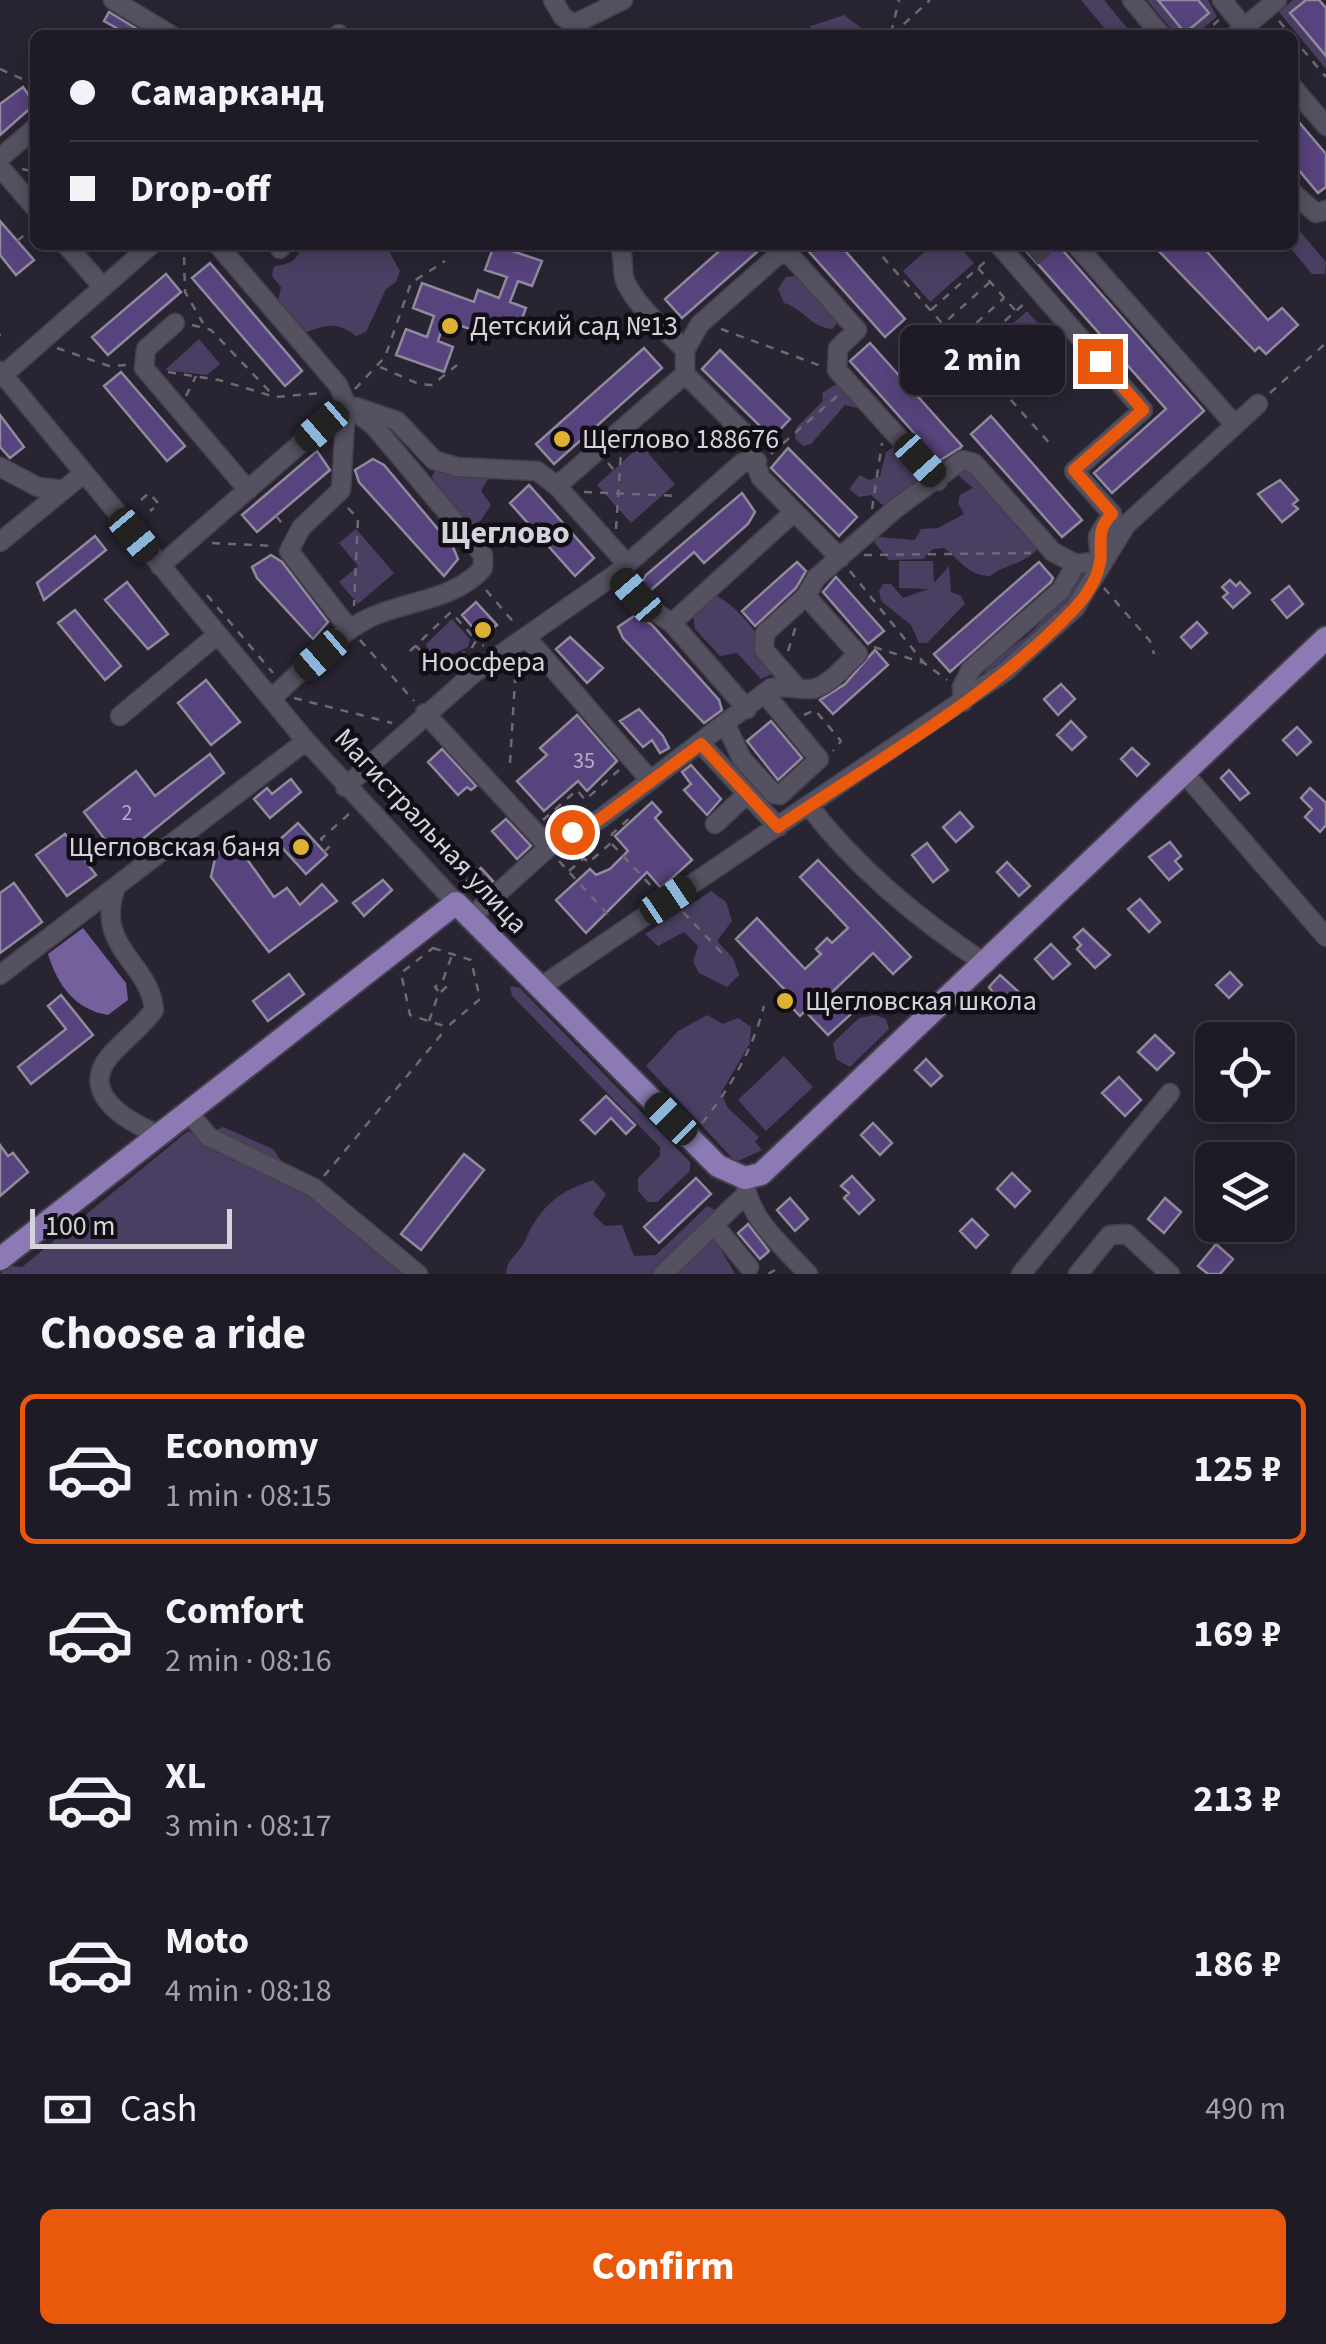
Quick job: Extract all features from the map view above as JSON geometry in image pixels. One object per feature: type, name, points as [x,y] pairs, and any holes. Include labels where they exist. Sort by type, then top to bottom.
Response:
[{"type":"main road","points":[[745,1187],[776,1163],[1326,638]]},
{"type":"main road","points":[[0,1259],[189,1113],[463,911]]},
{"type":"main road","name":"Магистральная улица","points":[[463,911],[718,1166],[745,1187]]},
{"type":"street","points":[[113,0],[163,30]]},
{"type":"street","points":[[553,0],[563,17],[574,24],[623,0]]},
{"type":"street","points":[[1132,0],[1157,30]]},
{"type":"street","points":[[1222,0],[1242,30]]},
{"type":"street","points":[[1245,30],[1278,0]]},
{"type":"street","points":[[1298,93],[1326,126]]},
{"type":"street","points":[[0,158],[30,132]]},
{"type":"street","points":[[0,168],[30,202]]},
{"type":"street","points":[[1298,199],[1316,213],[1326,210]]},
{"type":"street","points":[[70,250],[102,287]]},
{"type":"street","points":[[2,373],[145,250]]},
{"type":"street","points":[[222,250],[338,385],[343,397],[374,426],[483,555],[484,568],[455,590],[349,628],[278,693]]},
{"type":"street","points":[[620,250],[629,289],[684,350]]},
{"type":"street","points":[[539,988],[809,806],[963,694],[1006,671],[1075,608],[1094,584],[1100,561],[1098,536],[1112,514],[1074,470],[1143,410],[1039,291],[1026,263],[1005,250]]},
{"type":"street","points":[[1080,250],[1236,424]]},
{"type":"street","points":[[840,558],[760,478],[744,433],[686,374],[684,350],[700,324],[778,255],[790,254],[857,330],[838,348],[844,377],[938,481]]},
{"type":"street","points":[[176,323],[146,348],[144,368],[248,490]]},
{"type":"street","name":"Магистральная улица","points":[[2,373],[217,635],[278,693],[306,742],[463,911]]},
{"type":"street","points":[[563,493],[598,451],[686,374]]},
{"type":"street","points":[[160,566],[248,490],[343,397]]},
{"type":"street","points":[[343,397],[397,420],[434,460],[457,467],[537,471],[563,493],[620,562],[646,606],[672,623],[748,709]]},
{"type":"street","points":[[343,397],[338,496],[301,528],[290,551],[295,564],[349,628]]},
{"type":"street","points":[[806,596],[858,654],[820,686],[808,690],[788,677],[764,650],[765,633],[806,596],[816,578],[962,460],[974,463],[1053,552],[1076,564],[1100,561],[1126,525],[1258,404]]},
{"type":"street","points":[[345,786],[425,714],[742,463],[756,461]]},
{"type":"street","points":[[0,466],[38,488],[63,490]]},
{"type":"street","points":[[0,542],[83,474]]},
{"type":"street","points":[[672,623],[794,512]]},
{"type":"street","points":[[963,694],[971,669],[1061,590],[1076,564]]},
{"type":"street","points":[[120,716],[217,635]]},
{"type":"street","points":[[522,640],[650,780]]},
{"type":"street","points":[[463,911],[634,793],[788,677]]},
{"type":"street","points":[[726,725],[742,759],[777,796],[820,759],[765,694]]},
{"type":"street","points":[[425,714],[550,848]]},
{"type":"street","points":[[0,975],[306,742]]},
{"type":"street","points":[[701,744],[778,827]]},
{"type":"street","points":[[1184,773],[1322,928]]},
{"type":"street","points":[[715,824],[747,794]]},
{"type":"street","points":[[809,806],[834,839],[893,896],[986,964]]},
{"type":"street","points":[[117,886],[110,905],[110,927],[124,956],[153,998],[154,1010],[106,1059],[99,1080],[103,1097],[126,1120],[160,1136]]},
{"type":"street","points":[[1021,1274],[1170,1093]]},
{"type":"street","points":[[189,1113],[208,1138],[314,1188],[418,1274]]},
{"type":"street","points":[[663,1274],[714,1225],[745,1187],[808,1274]]},
{"type":"street","points":[[714,1225],[749,1267]]},
{"type":"street","points":[[1078,1274],[1110,1235],[1127,1234],[1170,1274]]},
{"type":"path","points":[[892,30],[899,0]]},
{"type":"path","points":[[897,30],[930,0]]},
{"type":"path","points":[[1298,43],[1326,77]]},
{"type":"path","points":[[0,68],[30,83]]},
{"type":"path","points":[[18,242],[30,231]]},
{"type":"path","points":[[188,250],[184,253],[182,282],[204,326],[275,397]]},
{"type":"path","points":[[876,250],[1052,446]]},
{"type":"path","points":[[930,311],[995,250]]},
{"type":"path","points":[[58,350],[110,366],[196,375],[275,397],[343,397],[379,366],[411,283],[445,261]]},
{"type":"path","points":[[978,268],[1016,311]]},
{"type":"path","points":[[990,282],[942,325],[938,340],[945,345],[956,341],[1004,298]]},
{"type":"path","points":[[968,354],[1039,291]]},
{"type":"path","points":[[176,323],[204,326]]},
{"type":"path","points":[[700,324],[729,330],[844,377],[804,427],[756,461]]},
{"type":"path","points":[[1258,404],[1326,344]]},
{"type":"path","points":[[379,366],[419,384],[432,385],[457,365]]},
{"type":"path","points":[[182,412],[196,375]]},
{"type":"path","points":[[867,534],[885,422]]},
{"type":"path","points":[[617,434],[621,446],[620,562]]},
{"type":"path","points":[[598,451],[619,476]]},
{"type":"path","points":[[563,493],[588,490],[703,497]]},
{"type":"path","points":[[140,500],[149,493],[159,504],[150,512]]},
{"type":"path","points":[[338,496],[358,519],[356,596],[349,628],[425,714]]},
{"type":"path","points":[[196,535],[222,546],[268,544],[290,551]]},
{"type":"path","points":[[840,558],[1053,552]]},
{"type":"path","points":[[840,558],[924,663],[963,694]]},
{"type":"path","points":[[475,577],[522,640],[510,763]]},
{"type":"path","points":[[1094,584],[1108,591],[1150,640],[1154,654]]},
{"type":"path","points":[[788,677],[806,596]]},
{"type":"path","points":[[410,651],[451,612],[484,645],[482,652],[472,649]]},
{"type":"path","points":[[430,672],[472,649],[477,641]]},
{"type":"path","points":[[416,645],[436,666]]},
{"type":"path","points":[[872,647],[924,663]]},
{"type":"path","points":[[278,693],[297,702],[410,728]]},
{"type":"path","points":[[792,726],[815,710],[841,741],[820,759]]},
{"type":"path","points":[[542,821],[577,790],[585,800],[632,759]]},
{"type":"path","points":[[634,793],[644,805],[612,834],[612,842],[657,893]]},
{"type":"path","points":[[324,852],[329,847],[322,838],[349,814]]},
{"type":"path","points":[[569,871],[584,858],[588,863],[612,842]]},
{"type":"path","points":[[550,848],[623,931]]},
{"type":"path","points":[[678,907],[723,954]]},
{"type":"path","points":[[314,1188],[447,1027],[480,999],[471,960],[433,948],[401,973],[410,1015],[447,1027]]},
{"type":"path","points":[[430,1022],[439,992],[435,987],[443,980],[452,954]]},
{"type":"path","points":[[698,1128],[725,1095],[754,1044],[764,1006]]},
{"type":"shaded area","points":[[1081,0],[1104,0],[1129,30],[1106,30]]},
{"type":"shaded area","points":[[1147,0],[1158,0],[1183,30],[1172,30]]},
{"type":"shaded area","points":[[1198,0],[1208,0],[1217,17],[1201,30],[1189,30],[1209,14]]},
{"type":"shaded area","points":[[1293,0],[1306,0],[1291,14],[1326,56],[1326,69],[1298,30],[1279,12]]},
{"type":"shaded area","points":[[844,15],[864,30],[810,30],[811,26]]},
{"type":"shaded area","points":[[1298,229],[1326,262],[1325,274],[1312,274],[1292,250],[1298,250]]},
{"type":"shaded area","points":[[300,250],[389,250],[400,271],[396,282],[386,289],[366,332],[356,336],[331,326],[304,333],[277,307],[281,287],[272,276],[274,266],[298,255]]},
{"type":"shaded area","points":[[926,250],[962,250],[974,263],[930,302],[903,271]]},
{"type":"shaded area","points":[[797,276],[836,313],[839,321],[832,329],[818,325],[784,303],[778,289],[786,277]]},
{"type":"shaded area","points":[[1027,311],[1053,340],[1004,384],[978,355]]},
{"type":"shaded area","points":[[199,339],[220,364],[207,375],[165,370]]},
{"type":"shaded area","points":[[835,385],[845,386],[862,404],[857,408],[845,405],[811,444],[803,446],[795,439],[796,428],[823,401],[822,393]]},
{"type":"shaded area","points":[[641,445],[675,484],[631,523],[597,485]]},
{"type":"shaded area","points":[[895,446],[905,450],[910,463],[920,469],[922,478],[916,487],[885,507],[871,495],[859,497],[849,489],[860,475],[869,480],[880,476],[886,452]]},
{"type":"shaded area","points":[[438,465],[492,472],[481,491],[491,505],[479,523],[468,526],[437,491],[432,476]]},
{"type":"shaded area","points":[[964,466],[972,468],[1038,548],[990,576],[969,570],[944,548],[933,549],[923,559],[889,560],[874,542],[878,537],[915,540],[921,529],[938,528],[964,514],[958,503],[960,495],[973,488],[959,476]]},
{"type":"shaded area","points":[[356,529],[394,573],[358,604],[339,582],[358,566],[339,543]]},
{"type":"shaded area","points":[[899,561],[933,561],[934,583],[949,566],[951,592],[961,596],[965,604],[927,643],[919,643],[911,625],[881,601],[879,591],[883,584],[891,584],[903,598],[928,589],[899,588]]},
{"type":"shaded area","points":[[1083,574],[1057,615],[1009,660],[984,675],[987,664],[1037,626],[1067,582]]},
{"type":"shaded area","points":[[714,594],[744,618],[779,671],[761,679],[737,653],[720,656],[695,629],[693,613]]},
{"type":"shaded area","points":[[452,619],[470,639],[468,647],[440,660],[432,659],[426,644]]},
{"type":"shaded area","points":[[711,891],[726,902],[732,921],[717,941],[733,958],[739,975],[727,987],[699,973],[693,962],[698,946],[684,932],[658,946],[645,934]]},
{"type":"shaded area","points":[[83,928],[126,983],[128,1000],[108,1015],[86,1008],[69,994],[48,954]]},
{"type":"shaded area","points":[[510,986],[520,988],[690,1162],[690,1171],[657,1202],[648,1202],[638,1191],[638,1178],[660,1156],[660,1147],[512,996]]},
{"type":"shaded area","points":[[707,1015],[723,1024],[738,1018],[751,1027],[750,1043],[721,1093],[728,1108],[759,1137],[755,1142],[762,1150],[736,1162],[646,1066],[678,1031]]},
{"type":"shaded area","points":[[875,1015],[886,1019],[889,1029],[850,1067],[836,1059],[833,1043],[859,1018]]},
{"type":"shaded area","points":[[784,1056],[813,1087],[766,1131],[738,1100]]},
{"type":"shaded area","points":[[223,1127],[273,1149],[297,1184],[409,1274],[0,1274],[10,1266],[22,1267],[188,1131],[201,1138]]},
{"type":"shaded area","points":[[593,1180],[606,1194],[593,1214],[605,1226],[622,1225],[634,1256],[656,1255],[707,1206],[715,1210],[653,1274],[506,1274],[544,1210],[569,1190]]},
{"type":"shaded area","points":[[705,1241],[716,1241],[735,1274],[672,1274]]},
{"type":"building","points":[[1158,0],[1198,0],[1209,13],[1189,30],[1183,30]]},
{"type":"building","points":[[1306,0],[1319,0],[1326,8],[1326,56],[1290,13]]},
{"type":"building","points":[[109,12],[139,30],[120,30],[104,21]]},
{"type":"building","points":[[23,87],[30,97],[30,108],[0,135],[0,104]]},
{"type":"building","points":[[1298,121],[1326,154],[1326,187],[1318,193],[1298,169]]},
{"type":"building","points":[[0,221],[34,260],[16,275],[0,255]]},
{"type":"building","points":[[492,250],[509,250],[542,261],[532,286],[518,281],[510,302],[526,308],[516,334],[493,325],[489,336],[445,320],[438,341],[453,347],[444,372],[396,355],[406,329],[427,337],[434,316],[413,308],[422,283],[474,302],[478,290],[499,298],[507,277],[485,270]]},
{"type":"building","points":[[720,250],[759,250],[682,318],[665,299]]},
{"type":"building","points":[[807,250],[844,250],[905,319],[885,337]]},
{"type":"building","points":[[1025,250],[1062,250],[1204,411],[1112,493],[1094,473],[1166,409]]},
{"type":"building","points":[[1158,250],[1205,250],[1268,320],[1282,308],[1298,325],[1266,354],[1259,347],[1255,351]]},
{"type":"building","points":[[210,263],[302,371],[285,386],[192,278]]},
{"type":"building","points":[[166,274],[181,292],[108,355],[92,337]]},
{"type":"building","points":[[870,343],[960,448],[939,461],[850,361]]},
{"type":"building","points":[[644,348],[662,368],[554,464],[536,444]]},
{"type":"building","points":[[720,350],[790,419],[772,438],[702,369]]},
{"type":"building","points":[[121,372],[185,446],[167,461],[104,386]]},
{"type":"building","points":[[0,415],[24,447],[10,458],[0,447]]},
{"type":"building","points":[[991,416],[1082,520],[1062,537],[971,434]]},
{"type":"building","points":[[788,448],[857,517],[839,536],[771,468]]},
{"type":"building","points":[[317,451],[330,470],[257,532],[242,515]]},
{"type":"building","points":[[373,459],[384,465],[453,547],[458,559],[444,576],[359,482],[355,470]]},
{"type":"building","points":[[1280,480],[1298,500],[1293,504],[1298,509],[1282,522],[1258,494]]},
{"type":"building","points":[[529,485],[594,558],[575,576],[510,503]]},
{"type":"building","points":[[742,493],[755,512],[748,524],[704,563],[694,552],[650,591],[642,583],[646,575]]},
{"type":"building","points":[[95,536],[106,550],[44,600],[37,583]]},
{"type":"building","points":[[271,555],[282,562],[328,622],[313,639],[257,578],[252,567]]},
{"type":"building","points":[[797,562],[806,571],[796,588],[755,626],[742,611]]},
{"type":"building","points":[[1039,562],[1053,578],[1051,582],[950,672],[934,654]]},
{"type":"building","points":[[836,577],[884,631],[868,644],[823,592]]},
{"type":"building","points":[[1230,580],[1236,586],[1240,582],[1250,593],[1233,608],[1223,597],[1228,593],[1222,587]]},
{"type":"building","points":[[127,582],[168,634],[148,649],[105,600]]},
{"type":"building","points":[[1289,586],[1303,604],[1287,618],[1272,600]]},
{"type":"building","points":[[476,602],[497,625],[482,638],[462,615]]},
{"type":"building","points":[[75,610],[121,666],[105,680],[58,623]]},
{"type":"building","points":[[637,614],[652,625],[719,700],[722,710],[704,723],[623,638],[618,627]]},
{"type":"building","points":[[1197,622],[1207,633],[1191,648],[1181,637]]},
{"type":"building","points":[[570,637],[603,668],[587,683],[556,649]]},
{"type":"building","points":[[875,650],[888,665],[833,714],[820,700],[845,684]]},
{"type":"building","points":[[206,680],[240,722],[211,745],[178,703]]},
{"type":"building","points":[[1061,684],[1075,699],[1058,715],[1044,699]]},
{"type":"building","points":[[639,709],[669,748],[660,753],[652,740],[643,747],[620,721]]},
{"type":"building","points":[[577,715],[617,761],[587,791],[578,781],[544,811],[517,781],[547,755],[540,748]]},
{"type":"building","points":[[771,721],[802,758],[778,780],[747,741]]},
{"type":"building","points":[[1071,721],[1086,737],[1072,750],[1057,735]]},
{"type":"building","points":[[1297,727],[1311,742],[1297,755],[1283,740]]},
{"type":"building","points":[[1132,748],[1149,764],[1137,776],[1121,759]]},
{"type":"building","points":[[442,749],[476,786],[471,790],[467,787],[458,795],[428,762]]},
{"type":"building","points":[[210,754],[224,773],[119,858],[84,812],[136,771],[155,796]]},
{"type":"building","points":[[691,765],[721,799],[707,815],[684,790],[691,784],[682,772]]},
{"type":"building","points":[[1229,770],[1249,793],[1240,800],[1221,778]]},
{"type":"building","points":[[291,779],[301,792],[270,818],[254,799],[267,788],[272,794]]},
{"type":"building","points":[[1310,788],[1326,803],[1326,825],[1320,832],[1305,817],[1312,809],[1301,798]]},
{"type":"building","points":[[652,802],[661,812],[655,818],[692,860],[661,888],[647,872],[586,933],[556,900],[590,869],[596,875],[610,869],[628,851],[615,836]]},
{"type":"building","points":[[960,812],[973,827],[956,842],[943,827]]},
{"type":"building","points":[[506,819],[531,846],[517,859],[492,831]]},
{"type":"building","name":"Щегловская баня","points":[[298,823],[327,855],[306,874],[277,842]]},
{"type":"building","points":[[65,834],[96,875],[67,896],[36,855]]},
{"type":"building","points":[[234,841],[274,897],[287,888],[300,905],[322,884],[337,901],[269,952],[211,877],[216,854]]},
{"type":"building","points":[[1170,842],[1181,856],[1175,861],[1182,869],[1169,880],[1149,857]]},
{"type":"building","points":[[927,843],[948,870],[933,882],[912,855]]},
{"type":"building","points":[[818,860],[911,957],[893,974],[873,953],[830,994],[850,1015],[828,1035],[805,1011],[800,1016],[780,995],[785,990],[736,939],[757,918],[805,969],[821,954],[816,949],[827,938],[832,943],[848,928],[800,877]]},
{"type":"building","points":[[1007,862],[1030,886],[1019,896],[997,872]]},
{"type":"building","points":[[481,868],[493,881],[476,892],[467,881]]},
{"type":"building","points":[[383,880],[392,890],[364,916],[353,903]]},
{"type":"building","points":[[14,883],[42,922],[0,953],[0,893]]},
{"type":"building","points":[[1140,899],[1160,922],[1149,932],[1128,909]]},
{"type":"building","points":[[1083,929],[1110,955],[1095,968],[1077,949],[1081,945],[1074,937]]},
{"type":"building","points":[[1051,944],[1070,964],[1053,979],[1035,959]]},
{"type":"building","points":[[1230,972],[1242,985],[1229,998],[1216,985]]},
{"type":"building","points":[[289,974],[304,994],[268,1021],[253,1001]]},
{"type":"building","points":[[1000,975],[1022,995],[1007,1011],[989,987]]},
{"type":"building","points":[[61,995],[93,1035],[31,1084],[18,1067],[66,1029],[48,1006]]},
{"type":"building","points":[[1155,1035],[1174,1053],[1157,1070],[1138,1052]]},
{"type":"building","points":[[926,1059],[942,1076],[931,1086],[915,1070]]},
{"type":"building","points":[[1119,1077],[1141,1100],[1125,1116],[1102,1093]]},
{"type":"building","points":[[606,1096],[635,1125],[626,1134],[611,1118],[595,1134],[581,1120]]},
{"type":"building","points":[[873,1123],[892,1143],[880,1155],[861,1135]]},
{"type":"building","points":[[0,1145],[8,1156],[13,1153],[28,1172],[0,1196]]},
{"type":"building","points":[[464,1154],[484,1170],[421,1250],[401,1234]]},
{"type":"building","points":[[1012,1173],[1030,1191],[1015,1207],[997,1189]]},
{"type":"building","points":[[852,1176],[874,1200],[859,1214],[844,1198],[849,1193],[841,1186]]},
{"type":"building","points":[[696,1178],[711,1194],[659,1243],[644,1227]]},
{"type":"building","points":[[790,1198],[808,1219],[795,1231],[777,1210]]},
{"type":"building","points":[[1165,1198],[1181,1212],[1164,1233],[1148,1219]]},
{"type":"building","points":[[972,1219],[988,1235],[976,1248],[960,1231]]},
{"type":"building","points":[[748,1224],[769,1251],[760,1259],[738,1233]]},
{"type":"building","points":[[1216,1244],[1233,1259],[1220,1274],[1208,1274],[1198,1266]]},
{"type":"tunnel","points":[[1032,258],[1041,250]]},
{"type":"place","name":"Детский сад №13","points":[[450,326]]},
{"type":"place","name":"Щеглово 188676","points":[[562,439]]},
{"type":"place","name":"Ноосфера","points":[[483,630]]},
{"type":"place","name":"Щегловская баня","points":[[301,847]]},
{"type":"place","name":"Щегловская школа","points":[[785,1001]]},
{"type":"district","name":"Щеглово","points":[[505,533]]},
{"type":"route","points":[[572,832],[600,819],[701,744],[778,827],[1006,671],[1075,608],[1094,584],[1100,561],[1098,536],[1102,523],[1112,514],[1074,470],[1143,410],[1100,361]]}]
